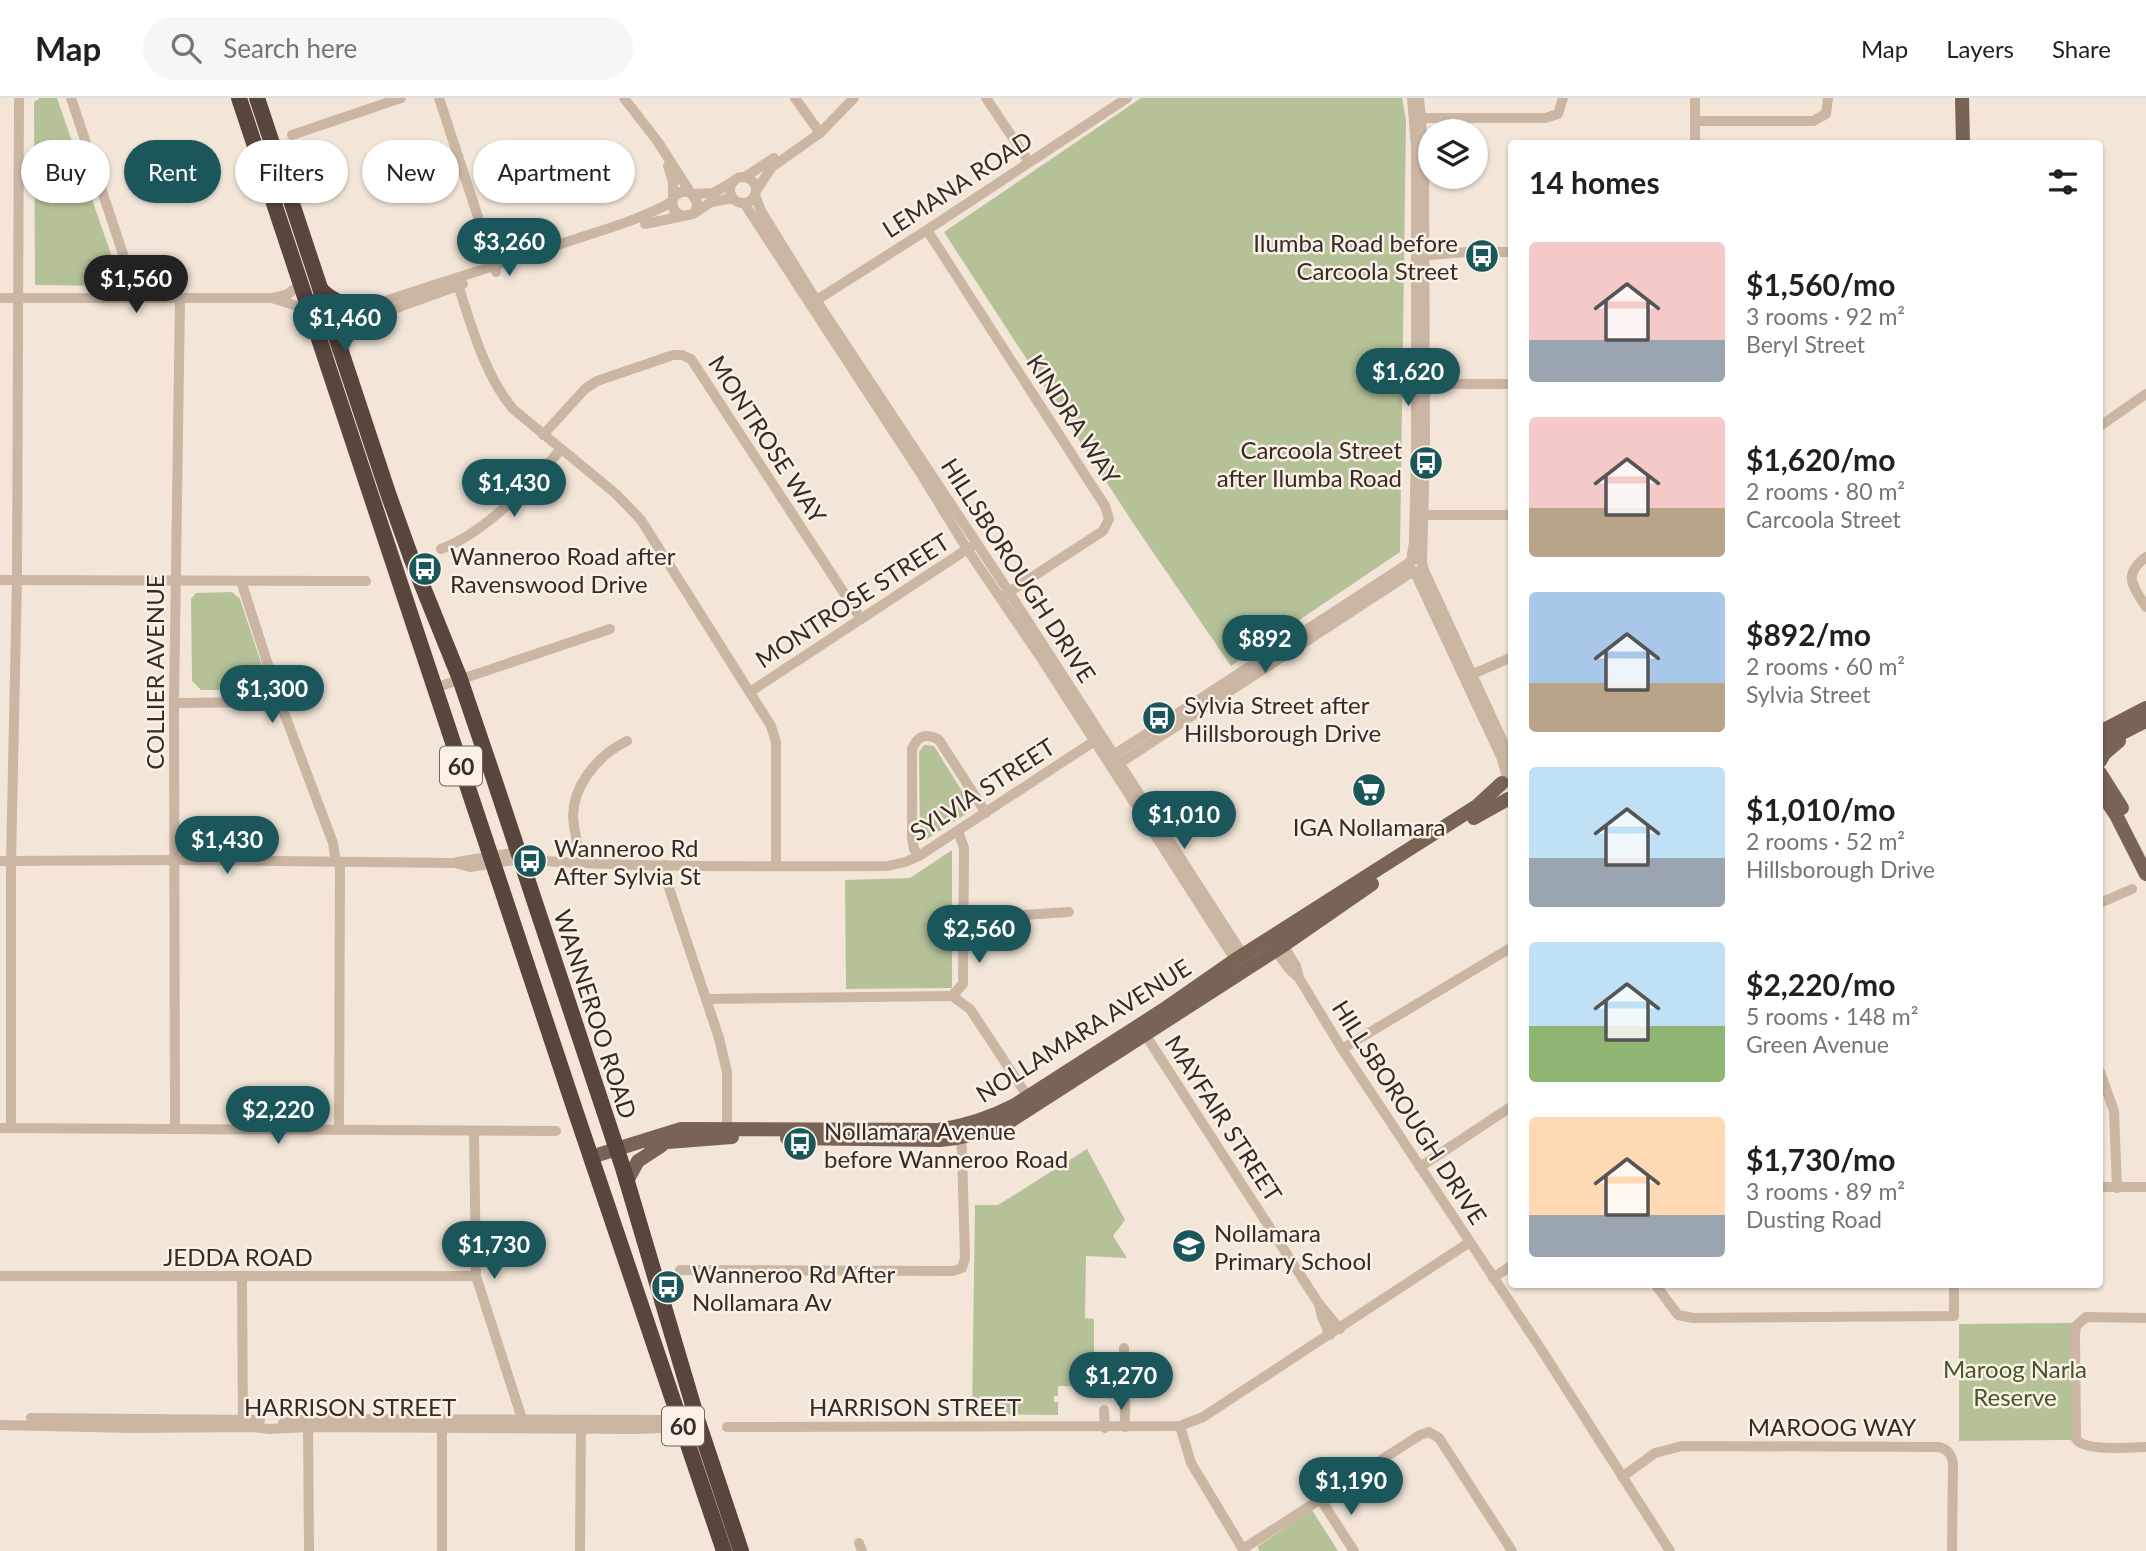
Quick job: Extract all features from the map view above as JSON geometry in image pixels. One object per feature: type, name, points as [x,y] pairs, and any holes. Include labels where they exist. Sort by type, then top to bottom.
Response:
[{"type":"highway","name":"WANNEROO ROAD","points":[[239,98],[592,1160],[741,1551]]},
{"type":"highway","name":"WANNEROO ROAD","points":[[257,98],[412,561],[460,679],[618,1152],[724,1551]]},
{"type":"highway","points":[[320,289],[338,303],[367,306]]},
{"type":"main road","points":[[1955,98],[1955,140]]},
{"type":"main road","points":[[1962,98],[1963,140]]},
{"type":"main road","points":[[2103,730],[2146,708]]},
{"type":"main road","points":[[2103,743],[2141,724]]},
{"type":"main road","points":[[2103,756],[2141,724]]},
{"type":"main road","points":[[1507,778],[1503,794],[1508,798]]},
{"type":"main road","name":"NOLLAMARA AVENUE","points":[[618,1152],[647,1139],[681,1129],[727,1133],[938,1130],[976,1135],[1009,1122],[1031,1101],[1436,837],[1477,806],[1507,778]]},
{"type":"main road","points":[[2103,778],[2124,810],[2145,865]]},
{"type":"main road","points":[[2103,796],[2145,865]]},
{"type":"main road","name":"NOLLAMARA AVENUE","points":[[1436,837],[1494,805],[1508,801]]},
{"type":"main road","points":[[607,1120],[624,1136],[647,1139]]},
{"type":"main road","name":"NOLLAMARA AVENUE","points":[[592,1160],[618,1152],[727,1133]]},
{"type":"main road","points":[[627,1181],[635,1165],[643,1157],[668,1142]]},
{"type":"street","points":[[19,98],[17,580],[5,861],[5,1128],[556,1131]]},
{"type":"street","points":[[71,98],[131,278],[134,299]]},
{"type":"street","points":[[292,135],[401,98]]},
{"type":"street","points":[[439,98],[496,270]]},
{"type":"street","points":[[624,98],[698,201],[696,210]]},
{"type":"street","points":[[795,98],[819,130]]},
{"type":"street","points":[[496,270],[646,217],[673,200],[680,192],[713,193],[745,177],[819,130],[845,98]]},
{"type":"street","points":[[335,385],[327,337],[330,320],[367,306],[457,282],[655,220],[688,216],[712,202],[733,198],[744,203],[756,193],[772,167],[854,98]]},
{"type":"street","points":[[986,98],[1029,162]]},
{"type":"street","name":"LEMANA ROAD","points":[[813,302],[1127,98]]},
{"type":"street","points":[[1412,98],[1419,118]]},
{"type":"street","points":[[1419,98],[1420,447],[1415,566],[1500,745],[1508,756]]},
{"type":"street","points":[[1419,118],[1545,118],[1558,114],[1563,98]]},
{"type":"street","points":[[1695,98],[1695,140]]},
{"type":"street","points":[[1695,121],[1813,121],[1826,114],[1828,98]]},
{"type":"street","points":[[666,156],[673,182],[675,212],[683,216]]},
{"type":"street","points":[[745,177],[753,182],[756,193]]},
{"type":"street","points":[[733,182],[730,189],[733,198]]},
{"type":"street","name":"HILLSBOROUGH DRIVE","points":[[756,193],[761,211],[813,302],[921,474],[1005,595],[1243,964]]},
{"type":"street","name":"HILLSBOROUGH DRIVE","points":[[744,203],[813,302]]},
{"type":"street","name":"KINDRA WAY","points":[[927,230],[1105,506],[1109,519],[1103,531],[1005,595]]},
{"type":"street","points":[[1419,252],[1508,252]]},
{"type":"street","points":[[342,355],[350,332],[357,324],[457,282]]},
{"type":"street","points":[[457,282],[500,394],[513,410],[616,494],[641,520],[771,726],[776,743],[776,866]]},
{"type":"street","points":[[0,298],[272,298],[288,294],[301,284]]},
{"type":"street","points":[[272,298],[300,307],[311,315]]},
{"type":"street","name":"COLLIER AVENUE","points":[[175,1129],[174,703],[180,299]]},
{"type":"street","name":"MONTROSE WAY","points":[[543,435],[585,389],[597,381],[673,355],[691,359],[861,619]]},
{"type":"street","points":[[1420,384],[1508,384]]},
{"type":"street","points":[[2103,424],[2146,394]]},
{"type":"street","points":[[441,549],[456,544],[482,528],[561,449]]},
{"type":"street","points":[[1418,515],[1508,515]]},
{"type":"street","name":"MONTROSE STREET","points":[[750,692],[972,546]]},
{"type":"street","points":[[2146,557],[2131,572],[2134,589],[2146,607]]},
{"type":"street","points":[[1113,761],[1415,566]]},
{"type":"street","points":[[0,580],[366,581]]},
{"type":"street","points":[[241,581],[280,702],[338,862],[339,1130]]},
{"type":"street","points":[[435,688],[610,629]]},
{"type":"street","points":[[1468,677],[1508,659]]},
{"type":"street","points":[[174,703],[280,702]]},
{"type":"street","points":[[919,856],[912,838],[912,749],[915,741],[922,736],[931,735],[939,740],[986,813]]},
{"type":"street","name":"SYLVIA STREET","points":[[544,861],[665,865],[888,866],[919,856],[1098,739]]},
{"type":"street","points":[[578,863],[579,841],[573,808],[577,793],[599,760],[610,749],[627,741]]},
{"type":"street","points":[[1500,745],[1507,778]]},
{"type":"street","points":[[952,996],[963,984],[964,848],[958,831]]},
{"type":"street","points":[[5,861],[454,863],[470,867],[519,855]]},
{"type":"street","points":[[665,865],[667,882],[707,999],[727,1072],[727,1133]]},
{"type":"street","points":[[2103,902],[2132,889]]},
{"type":"street","points":[[964,919],[1069,912]]},
{"type":"street","name":"HILLSBOROUGH DRIVE","points":[[1276,943],[1296,967],[1299,978],[1342,1049],[1539,1346],[1670,1551]]},
{"type":"street","points":[[1342,1049],[1508,949]]},
{"type":"street","points":[[707,999],[952,996],[970,1009],[1031,1101]]},
{"type":"street","name":"MAYFAIR STREET","points":[[1142,1029],[1335,1332]]},
{"type":"street","points":[[2103,1081],[2115,1119],[2117,1188]]},
{"type":"street","points":[[1420,1167],[1508,1109]]},
{"type":"street","points":[[474,1131],[476,1276],[524,1424]]},
{"type":"street","points":[[680,1270],[953,1271],[962,1268],[965,1258],[960,1133]]},
{"type":"street","points":[[2103,1187],[2146,1187]]},
{"type":"street","name":"HARRISON STREET","points":[[727,1427],[1180,1426],[1203,1417],[1470,1242]]},
{"type":"street","points":[[1493,1278],[1508,1268]]},
{"type":"street","name":"JEDDA ROAD","points":[[0,1276],[476,1276]]},
{"type":"street","points":[[242,1277],[243,1423]]},
{"type":"street","points":[[1658,1288],[1678,1315],[1707,1318],[1954,1316],[1954,1288]]},
{"type":"street","points":[[2146,1318],[2086,1317],[2076,1326],[2075,1437],[2080,1444],[2090,1447],[2146,1447]]},
{"type":"street","points":[[1124,1348],[1125,1427]]},
{"type":"street","points":[[1104,1410],[1105,1428]]},
{"type":"street","name":"HARRISON STREET","points":[[0,1418],[243,1423],[279,1429],[308,1423],[577,1424],[689,1419]]},
{"type":"street","name":"HARRISON STREET","points":[[0,1425],[243,1423]]},
{"type":"street","points":[[308,1423],[309,1551]]},
{"type":"street","points":[[442,1423],[442,1551]]},
{"type":"street","points":[[573,1551],[576,1532],[577,1424]]},
{"type":"street","points":[[1180,1426],[1191,1463],[1244,1550],[1420,1435],[1429,1432],[1439,1438],[1512,1551]]},
{"type":"street","name":"MAROOG WAY","points":[[1622,1477],[1655,1453],[1682,1446],[1939,1447],[1951,1454],[1953,1463],[1952,1551]]},
{"type":"street","points":[[1321,1500],[1354,1551]]},
{"type":"street","points":[[576,1532],[580,1551]]},
{"type":"green space","points":[[40,98],[57,98],[72,140],[34,140],[34,102]]},
{"type":"green space","points":[[1141,98],[1402,98],[1406,120],[1400,552],[1231,666],[1135,526],[944,232]]},
{"type":"green space","points":[[35,203],[93,203],[122,286],[35,285]]},
{"type":"green space","points":[[232,592],[240,599],[267,681],[256,690],[201,690],[192,681],[191,599],[196,593]]},
{"type":"green space","points":[[924,745],[934,746],[970,804],[969,812],[927,839],[920,836],[919,752]]},
{"type":"green space","points":[[952,850],[952,988],[846,989],[845,880],[910,878]]},
{"type":"green space","points":[[1087,1149],[1125,1220],[1113,1236],[1127,1258],[1086,1256],[1085,1318],[1094,1319],[1094,1387],[1058,1386],[1058,1396],[1054,1396],[1054,1402],[1058,1402],[1058,1415],[972,1414],[975,1205],[998,1205]]},
{"type":"green space","name":"Maroog Narla Reserve","points":[[2072,1323],[2072,1440],[1959,1441],[1959,1324]]},
{"type":"green space","points":[[1312,1510],[1338,1551],[1259,1551],[1258,1546]]},
{"type":"place","name":"Ilumba Road before Carcoola Street","points":[[1482,256]]},
{"type":"place","name":"Carcoola Street after Ilumba Road","points":[[1426,463]]},
{"type":"place","name":"Wanneroo Road after Ravenswood Drive","points":[[425,569]]},
{"type":"place","name":"Sylvia Street after Hillsborough Drive","points":[[1159,718]]},
{"type":"place","name":"IGA Nollamara","points":[[1369,790]]},
{"type":"place","name":"Wanneroo Rd After Sylvia St","points":[[530,861]]},
{"type":"place","name":"Nollamara Avenue before Wanneroo Road","points":[[800,1144]]},
{"type":"place","name":"Nollamara Primary School","points":[[1189,1246]]},
{"type":"place","name":"Wanneroo Rd After Nollamara Av","points":[[668,1287]]}]
